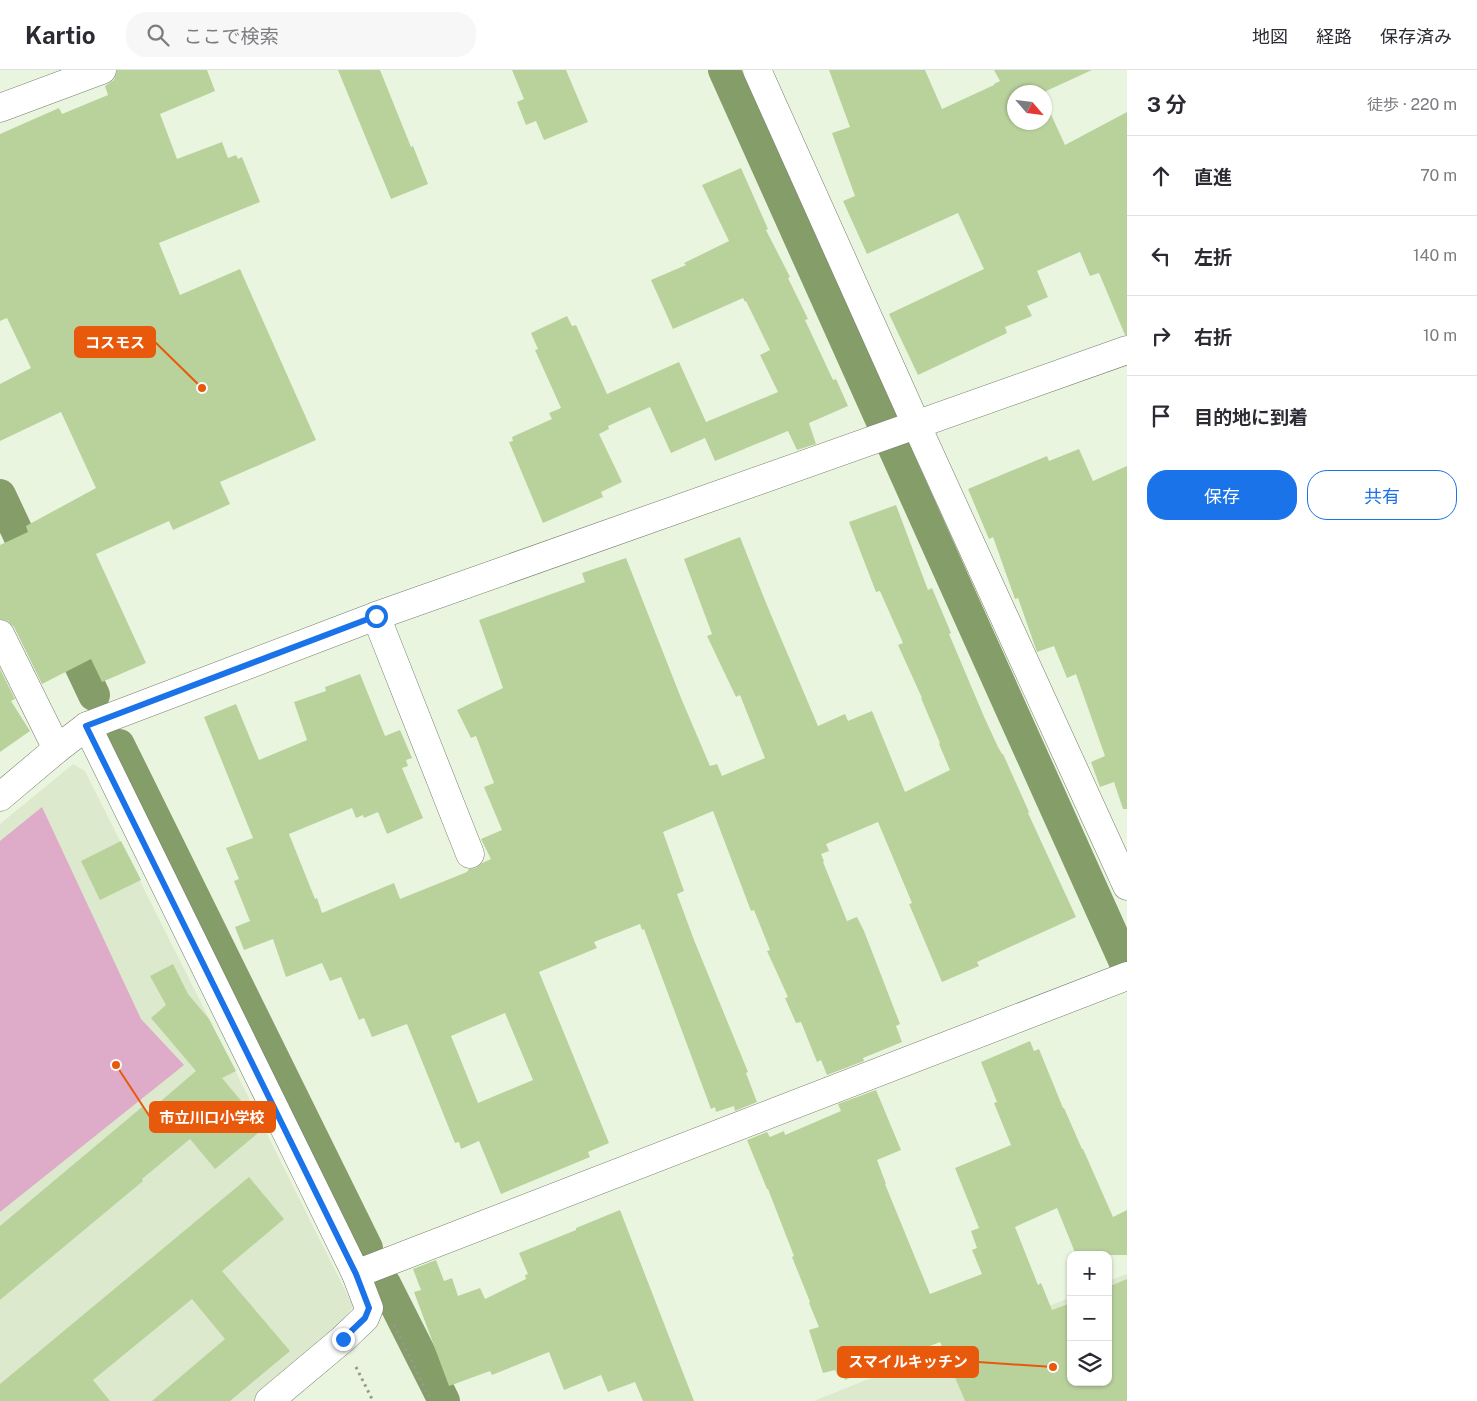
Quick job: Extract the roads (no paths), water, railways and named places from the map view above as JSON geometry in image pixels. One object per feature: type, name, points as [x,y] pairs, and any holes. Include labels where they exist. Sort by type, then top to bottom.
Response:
[{"type":"street","points":[[0,108],[102,70]]},
{"type":"street","points":[[756,70],[899,431],[1127,886]]},
{"type":"street","points":[[0,797],[86,726],[376,616],[1127,350]]},
{"type":"street","points":[[376,616],[470,854]]},
{"type":"street","points":[[0,634],[57,749]]},
{"type":"street","points":[[86,726],[356,1274],[369,1308],[365,1318],[343,1339],[269,1401]]},
{"type":"street","points":[[356,1274],[1124,977]]},
{"type":"waterway","points":[[724,70],[1127,967]]},
{"type":"waterway","points":[[0,495],[38,576]]},
{"type":"waterway","points":[[61,625],[94,695]]},
{"type":"waterway","points":[[119,745],[367,1248]]},
{"type":"waterway","points":[[385,1284],[444,1401]]},
{"type":"place","name":"コスモス","points":[[202,388]]},
{"type":"place","name":"市立川口小学校","points":[[116,1065]]},
{"type":"place","name":"スマイルキッチン","points":[[1053,1367]]}]
